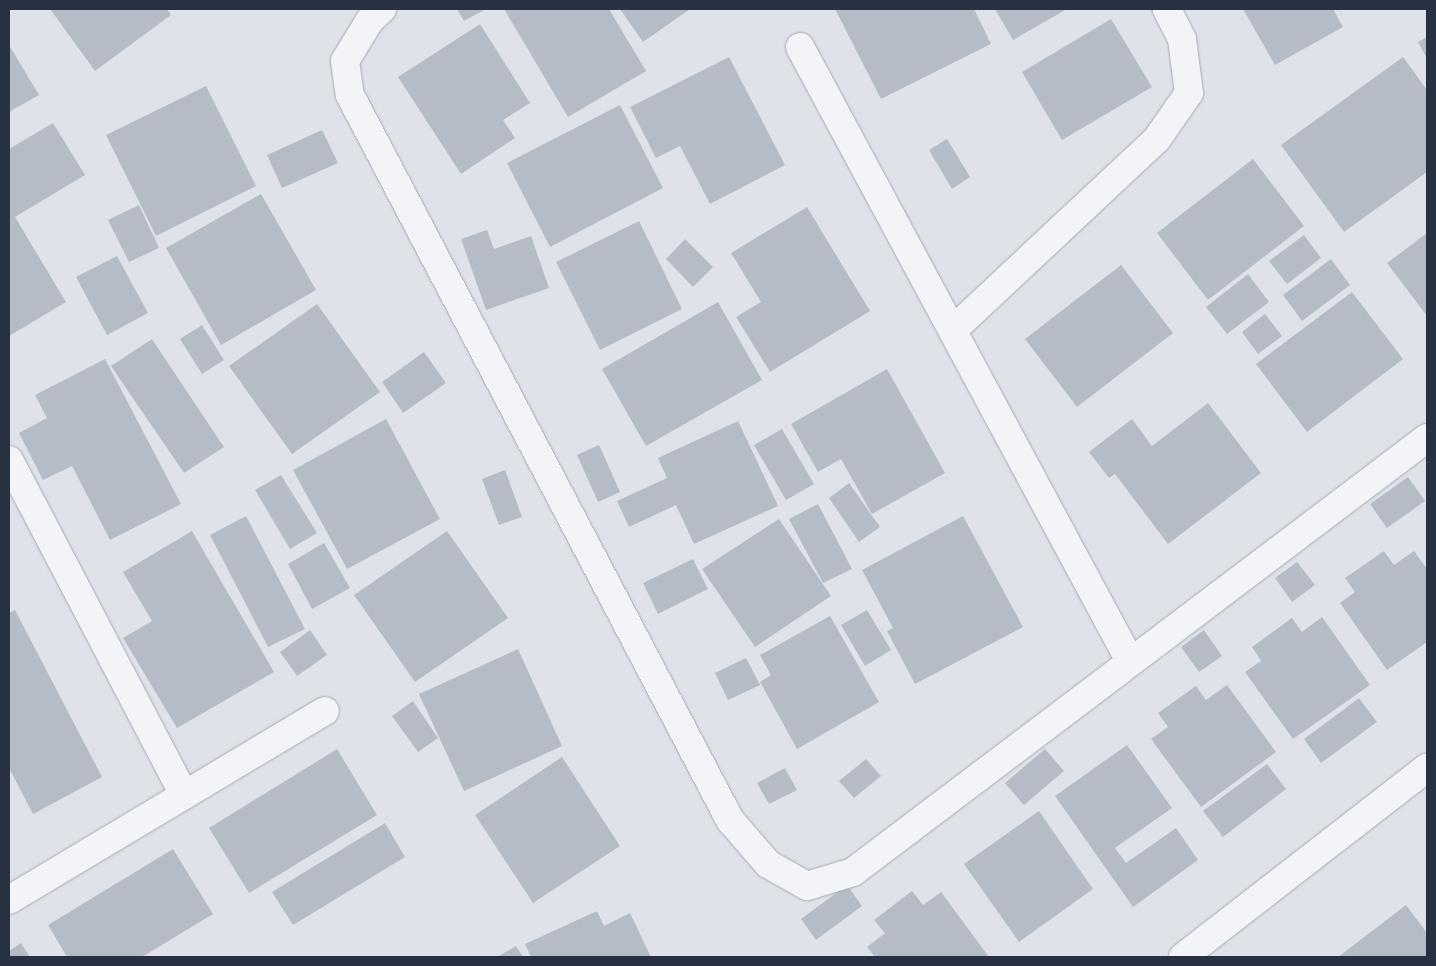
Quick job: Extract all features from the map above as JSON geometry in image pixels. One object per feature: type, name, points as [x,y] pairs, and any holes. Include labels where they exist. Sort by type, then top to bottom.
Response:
[{"type":"street","points":[[382,9],[370,20],[345,61],[350,95],[730,820],[768,864],[807,886],[853,872],[1427,438]]},
{"type":"street","points":[[953,330],[1157,139],[1189,93],[1182,39],[1167,9]]},
{"type":"street","points":[[800,47],[1130,661]]},
{"type":"street","points":[[9,460],[184,795]]},
{"type":"street","points":[[9,900],[325,711]]},
{"type":"street","points":[[1183,957],[1427,768]]},
{"type":"building","points":[[50,9],[167,9],[171,15],[95,71]]},
{"type":"building","points":[[457,9],[486,9],[464,21]]},
{"type":"building","points":[[504,9],[609,9],[646,71],[568,117]]},
{"type":"building","points":[[620,9],[690,9],[643,42]]},
{"type":"building","points":[[835,9],[974,9],[991,44],[881,99]]},
{"type":"building","points":[[995,9],[1067,9],[1013,40]]},
{"type":"building","points":[[1243,9],[1333,9],[1343,27],[1275,65]]},
{"type":"building","points":[[1111,19],[1152,87],[1062,140],[1022,72]]},
{"type":"building","points":[[480,24],[530,103],[503,120],[515,138],[461,174],[398,77]]},
{"type":"building","points":[[1427,37],[1427,59],[1418,42]]},
{"type":"building","points":[[9,45],[39,95],[9,112]]},
{"type":"building","points":[[729,57],[785,165],[710,204],[680,146],[656,158],[630,107]]},
{"type":"building","points":[[1403,57],[1427,90],[1427,172],[1344,232],[1281,145]]},
{"type":"building","points":[[206,86],[256,186],[156,236],[106,135]]},
{"type":"building","points":[[620,105],[663,188],[550,247],[507,163]]},
{"type":"building","points":[[53,123],[85,175],[15,217],[66,302],[9,336],[9,149]]},
{"type":"building","points":[[322,130],[338,163],[282,188],[267,155]]},
{"type":"building","points":[[947,139],[970,177],[952,189],[929,150]]},
{"type":"building","points":[[1253,159],[1304,226],[1208,300],[1157,233]]},
{"type":"building","points":[[261,194],[316,290],[221,345],[166,248]]},
{"type":"building","points":[[139,205],[159,248],[129,262],[108,220]]},
{"type":"building","points":[[807,207],[870,311],[770,372],[736,317],[761,302],[731,253]]},
{"type":"building","points":[[639,221],[682,309],[600,350],[556,262]]},
{"type":"building","points":[[487,230],[494,249],[531,236],[549,288],[486,310],[461,239]]},
{"type":"building","points":[[1427,233],[1427,316],[1387,263]]},
{"type":"building","points":[[1304,235],[1321,258],[1287,284],[1269,261]]},
{"type":"building","points":[[685,239],[713,267],[693,287],[666,259]]},
{"type":"building","points":[[117,256],[148,313],[107,335],[76,277]]},
{"type":"building","points":[[1331,259],[1350,285],[1302,321],[1283,295]]},
{"type":"building","points":[[1121,265],[1173,333],[1077,407],[1025,339]]},
{"type":"building","points":[[1248,274],[1269,302],[1227,334],[1206,307]]},
{"type":"building","points":[[1352,292],[1403,359],[1307,432],[1256,364]]},
{"type":"building","points":[[718,302],[762,380],[646,446],[602,369]]},
{"type":"building","points":[[317,304],[380,392],[292,454],[229,366]]},
{"type":"building","points":[[1265,314],[1282,336],[1258,354],[1242,332]]},
{"type":"building","points":[[202,325],[224,360],[202,374],[180,339]]},
{"type":"building","points":[[152,339],[224,447],[184,473],[111,366]]},
{"type":"building","points":[[424,352],[446,383],[403,413],[382,382]]},
{"type":"building","points":[[105,359],[181,504],[110,540],[72,466],[43,480],[19,433],[47,418],[35,395]]},
{"type":"building","points":[[887,369],[945,473],[872,514],[841,459],[818,472],[791,424]]},
{"type":"building","points":[[1208,403],[1261,473],[1168,544],[1115,474],[1109,478],[1089,452],[1132,419],[1152,446]]},
{"type":"building","points":[[386,419],[440,519],[347,569],[293,470]]},
{"type":"building","points":[[738,421],[778,506],[694,544],[676,505],[629,527],[617,501],[667,478],[658,458]]},
{"type":"building","points":[[782,429],[814,484],[786,500],[754,445]]},
{"type":"building","points":[[599,445],[620,492],[598,502],[577,455]]},
{"type":"building","points":[[505,470],[522,517],[499,525],[482,479]]},
{"type":"building","points":[[281,475],[317,533],[290,549],[255,490]]},
{"type":"building","points":[[1408,477],[1425,501],[1387,528],[1370,504]]},
{"type":"building","points":[[849,483],[880,527],[859,542],[829,498]]},
{"type":"building","points":[[818,504],[852,569],[823,583],[789,519]]},
{"type":"building","points":[[246,516],[305,629],[268,647],[210,535]]},
{"type":"building","points":[[963,516],[1023,627],[915,684],[887,631],[893,628],[862,570]]},
{"type":"building","points":[[779,519],[831,596],[755,647],[702,569]]},
{"type":"building","points":[[192,531],[274,672],[177,728],[123,638],[152,621],[123,572]]},
{"type":"building","points":[[447,531],[508,618],[415,682],[354,595]]},
{"type":"building","points":[[324,543],[350,588],[312,609],[288,564]]},
{"type":"building","points":[[1384,551],[1394,565],[1414,551],[1427,569],[1427,642],[1387,670],[1340,603],[1355,592],[1345,578]]},
{"type":"building","points":[[693,559],[708,589],[658,614],[643,583]]},
{"type":"building","points":[[1297,562],[1315,585],[1292,602],[1275,578]]},
{"type":"building","points":[[15,610],[102,777],[33,814],[9,768],[9,613]]},
{"type":"building","points":[[867,610],[891,650],[865,666],[841,625]]},
{"type":"building","points":[[830,616],[879,702],[797,749],[760,682],[771,675],[760,655]]},
{"type":"building","points":[[1322,617],[1370,685],[1293,739],[1245,672],[1261,661],[1252,647],[1292,618],[1302,632]]},
{"type":"building","points":[[310,630],[327,655],[297,676],[280,652]]},
{"type":"building","points":[[1204,630],[1222,656],[1199,672],[1181,647]]},
{"type":"building","points":[[518,649],[562,746],[464,791],[419,694]]},
{"type":"building","points":[[746,658],[760,685],[728,700],[715,673]]},
{"type":"building","points":[[1227,685],[1276,752],[1201,807],[1151,739],[1168,727],[1158,713],[1196,686],[1206,700]]},
{"type":"building","points":[[1359,698],[1377,722],[1321,763],[1304,739]]},
{"type":"building","points":[[413,701],[438,738],[418,752],[392,716]]},
{"type":"building","points":[[1127,745],[1172,808],[1115,848],[1126,863],[1176,828],[1198,860],[1133,907],[1055,796]]},
{"type":"building","points":[[337,749],[377,815],[249,893],[209,828]]},
{"type":"building","points":[[1045,749],[1064,771],[1024,805],[1005,783]]},
{"type":"building","points":[[562,757],[620,846],[533,903],[475,815]]},
{"type":"building","points":[[866,759],[881,776],[854,798],[839,781]]},
{"type":"building","points":[[1267,764],[1286,789],[1223,837],[1203,811]]},
{"type":"building","points":[[785,768],[797,790],[769,804],[757,783]]},
{"type":"building","points":[[1039,811],[1093,889],[1019,942],[964,864]]},
{"type":"building","points":[[385,823],[405,857],[293,925],[272,892]]},
{"type":"building","points":[[173,849],[213,914],[142,957],[67,957],[48,925]]},
{"type":"building","points":[[847,885],[862,906],[816,940],[801,919]]},
{"type":"building","points":[[912,891],[923,905],[941,892],[989,957],[875,957],[867,947],[885,933],[874,920]]},
{"type":"building","points":[[1406,905],[1427,933],[1427,957],[1338,957]]},
{"type":"building","points":[[597,911],[604,926],[630,913],[651,957],[531,957],[525,944]]},
{"type":"building","points":[[21,943],[30,957],[9,957],[9,951]]},
{"type":"building","points":[[516,946],[523,957],[497,957]]}]
